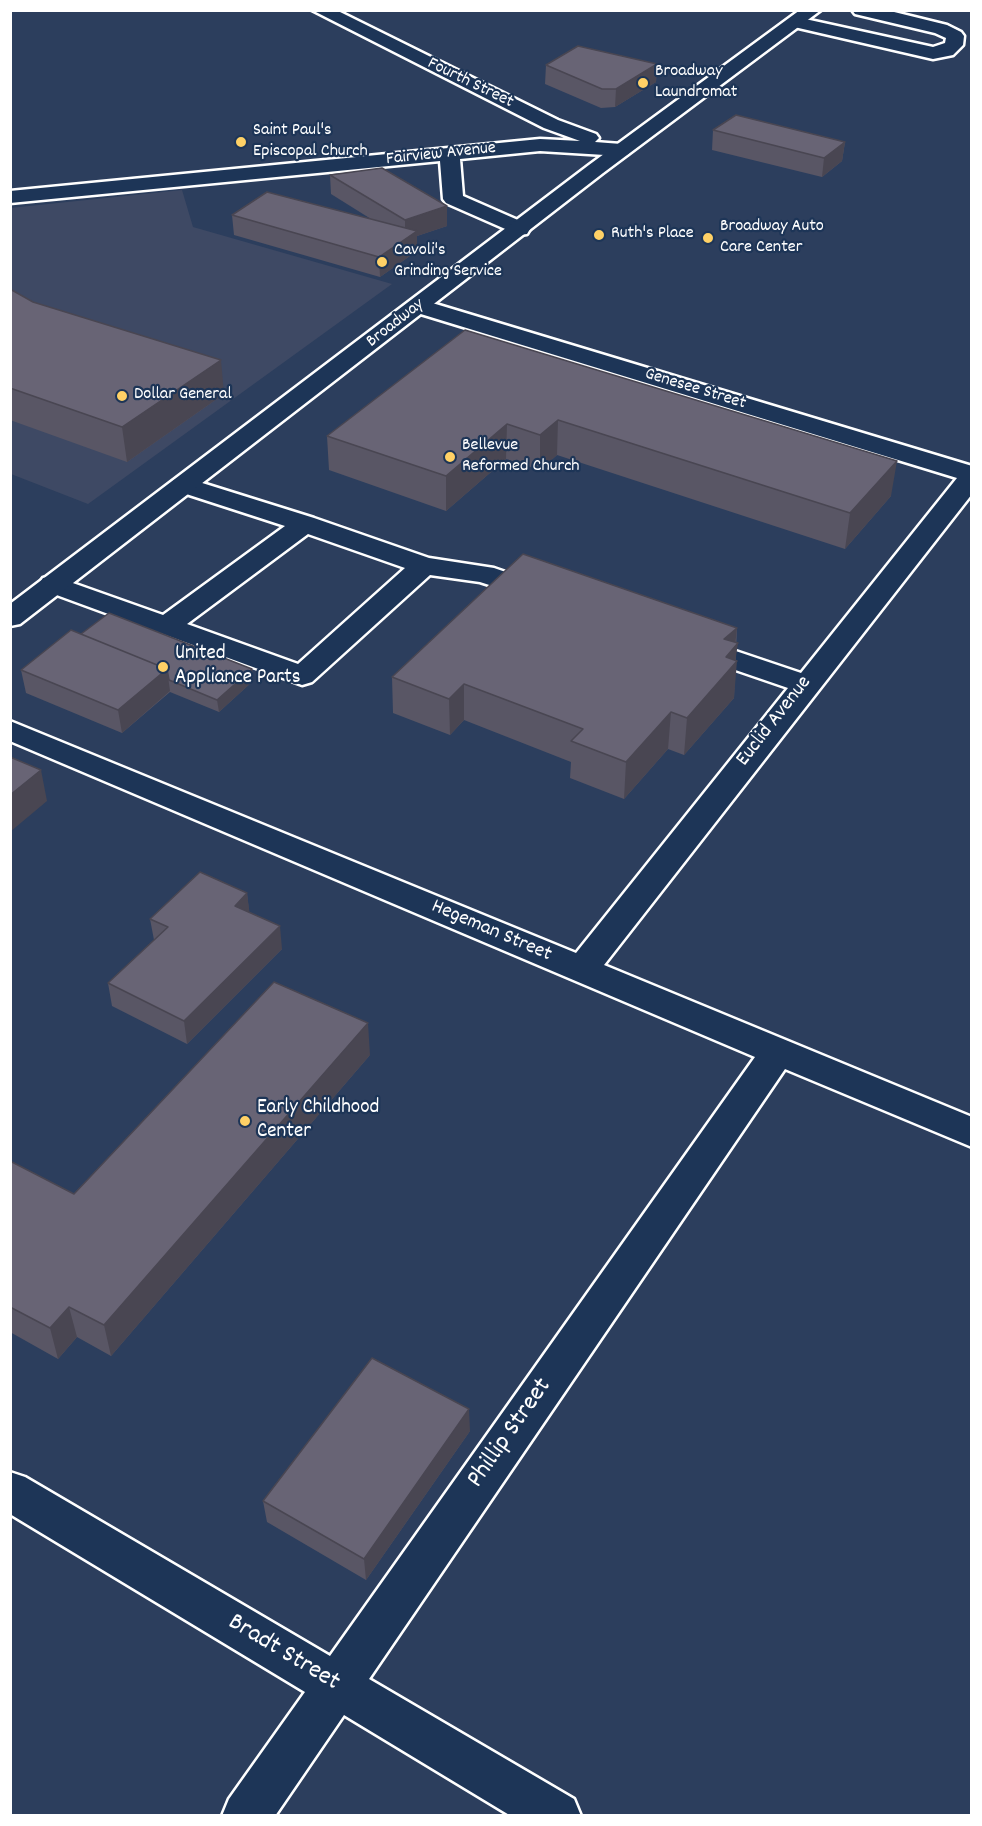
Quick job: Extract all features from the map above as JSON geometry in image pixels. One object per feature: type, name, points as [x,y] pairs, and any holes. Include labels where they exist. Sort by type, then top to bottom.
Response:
[{"type":"street","name":"Fourth Street","points":[[321,10],[551,124],[621,150]]},
{"type":"street","points":[[804,16],[933,53],[945,51],[954,45],[955,36],[941,29],[861,10]]},
{"type":"street","name":"Broadway","points":[[10,618],[621,150],[804,16]]},
{"type":"street","name":"Fairview Avenue","points":[[10,196],[540,145],[621,150]]},
{"type":"street","points":[[450,154],[453,199],[519,229]]},
{"type":"street","name":"Genesee Street","points":[[419,306],[972,475]]},
{"type":"street","name":"Euclid Avenue","points":[[581,970],[972,475]]},
{"type":"street","points":[[183,486],[305,524],[424,566],[484,574],[562,600]]},
{"type":"street","points":[[167,626],[305,524]]},
{"type":"street","points":[[53,584],[302,676],[424,566]]},
{"type":"street","points":[[672,639],[805,684]]},
{"type":"street","name":"Hegeman Street","points":[[10,730],[972,1133]]},
{"type":"street","name":"Phillip Street","points":[[246,1815],[777,1053]]},
{"type":"street","name":"Bradt Street","points":[[10,1491],[334,1686],[557,1815]]},
{"type":"shaded area","points":[[182,190],[193,227],[392,284],[88,504],[11,474],[10,208]]},
{"type":"building","points":[[578,46],[657,64],[616,89],[602,89],[546,65]]},
{"type":"building","points":[[736,115],[845,142],[824,158],[713,130]]},
{"type":"building","points":[[382,168],[447,206],[405,220],[330,175]]},
{"type":"building","points":[[267,192],[417,231],[379,257],[232,215]]},
{"type":"building","points":[[10,289],[33,302],[221,360],[122,427],[10,388]]},
{"type":"building","points":[[465,330],[897,461],[850,513],[558,420],[540,435],[507,424],[446,476],[327,436]]},
{"type":"building","points":[[523,554],[737,628],[724,639],[738,643],[726,657],[737,661],[687,718],[671,712],[626,762],[571,741],[583,729],[464,684],[449,699],[392,677]]},
{"type":"building","points":[[109,613],[252,669],[217,700],[169,680],[167,669],[81,634]]},
{"type":"building","points":[[71,630],[167,669],[118,710],[21,670]]},
{"type":"building","points":[[10,757],[41,770],[10,795]]},
{"type":"building","points":[[200,872],[247,893],[235,906],[280,926],[184,1021],[108,983],[168,927],[150,919]]},
{"type":"building","name":"Early Childhood Center","points":[[274,982],[368,1023],[104,1325],[69,1307],[50,1328],[10,1307],[10,1161],[74,1194]]},
{"type":"building","points":[[372,1358],[469,1409],[364,1559],[263,1501]]},
{"type":"place","name":"Broadway Laundromat","points":[[643,83]]},
{"type":"place","name":"Saint Paul's Episcopal Church","points":[[241,142]]},
{"type":"place","name":"Ruth's Place","points":[[599,235]]},
{"type":"place","name":"Broadway Auto Care Center","points":[[708,238]]},
{"type":"place","name":"Cavoli's Grinding Service","points":[[382,262]]},
{"type":"place","name":"Dollar General","points":[[122,396]]},
{"type":"place","name":"Bellevue Reformed Church","points":[[450,457]]},
{"type":"place","name":"United Appliance Parts","points":[[163,667]]},
{"type":"place","name":"Early Childhood Center","points":[[245,1121]]}]
